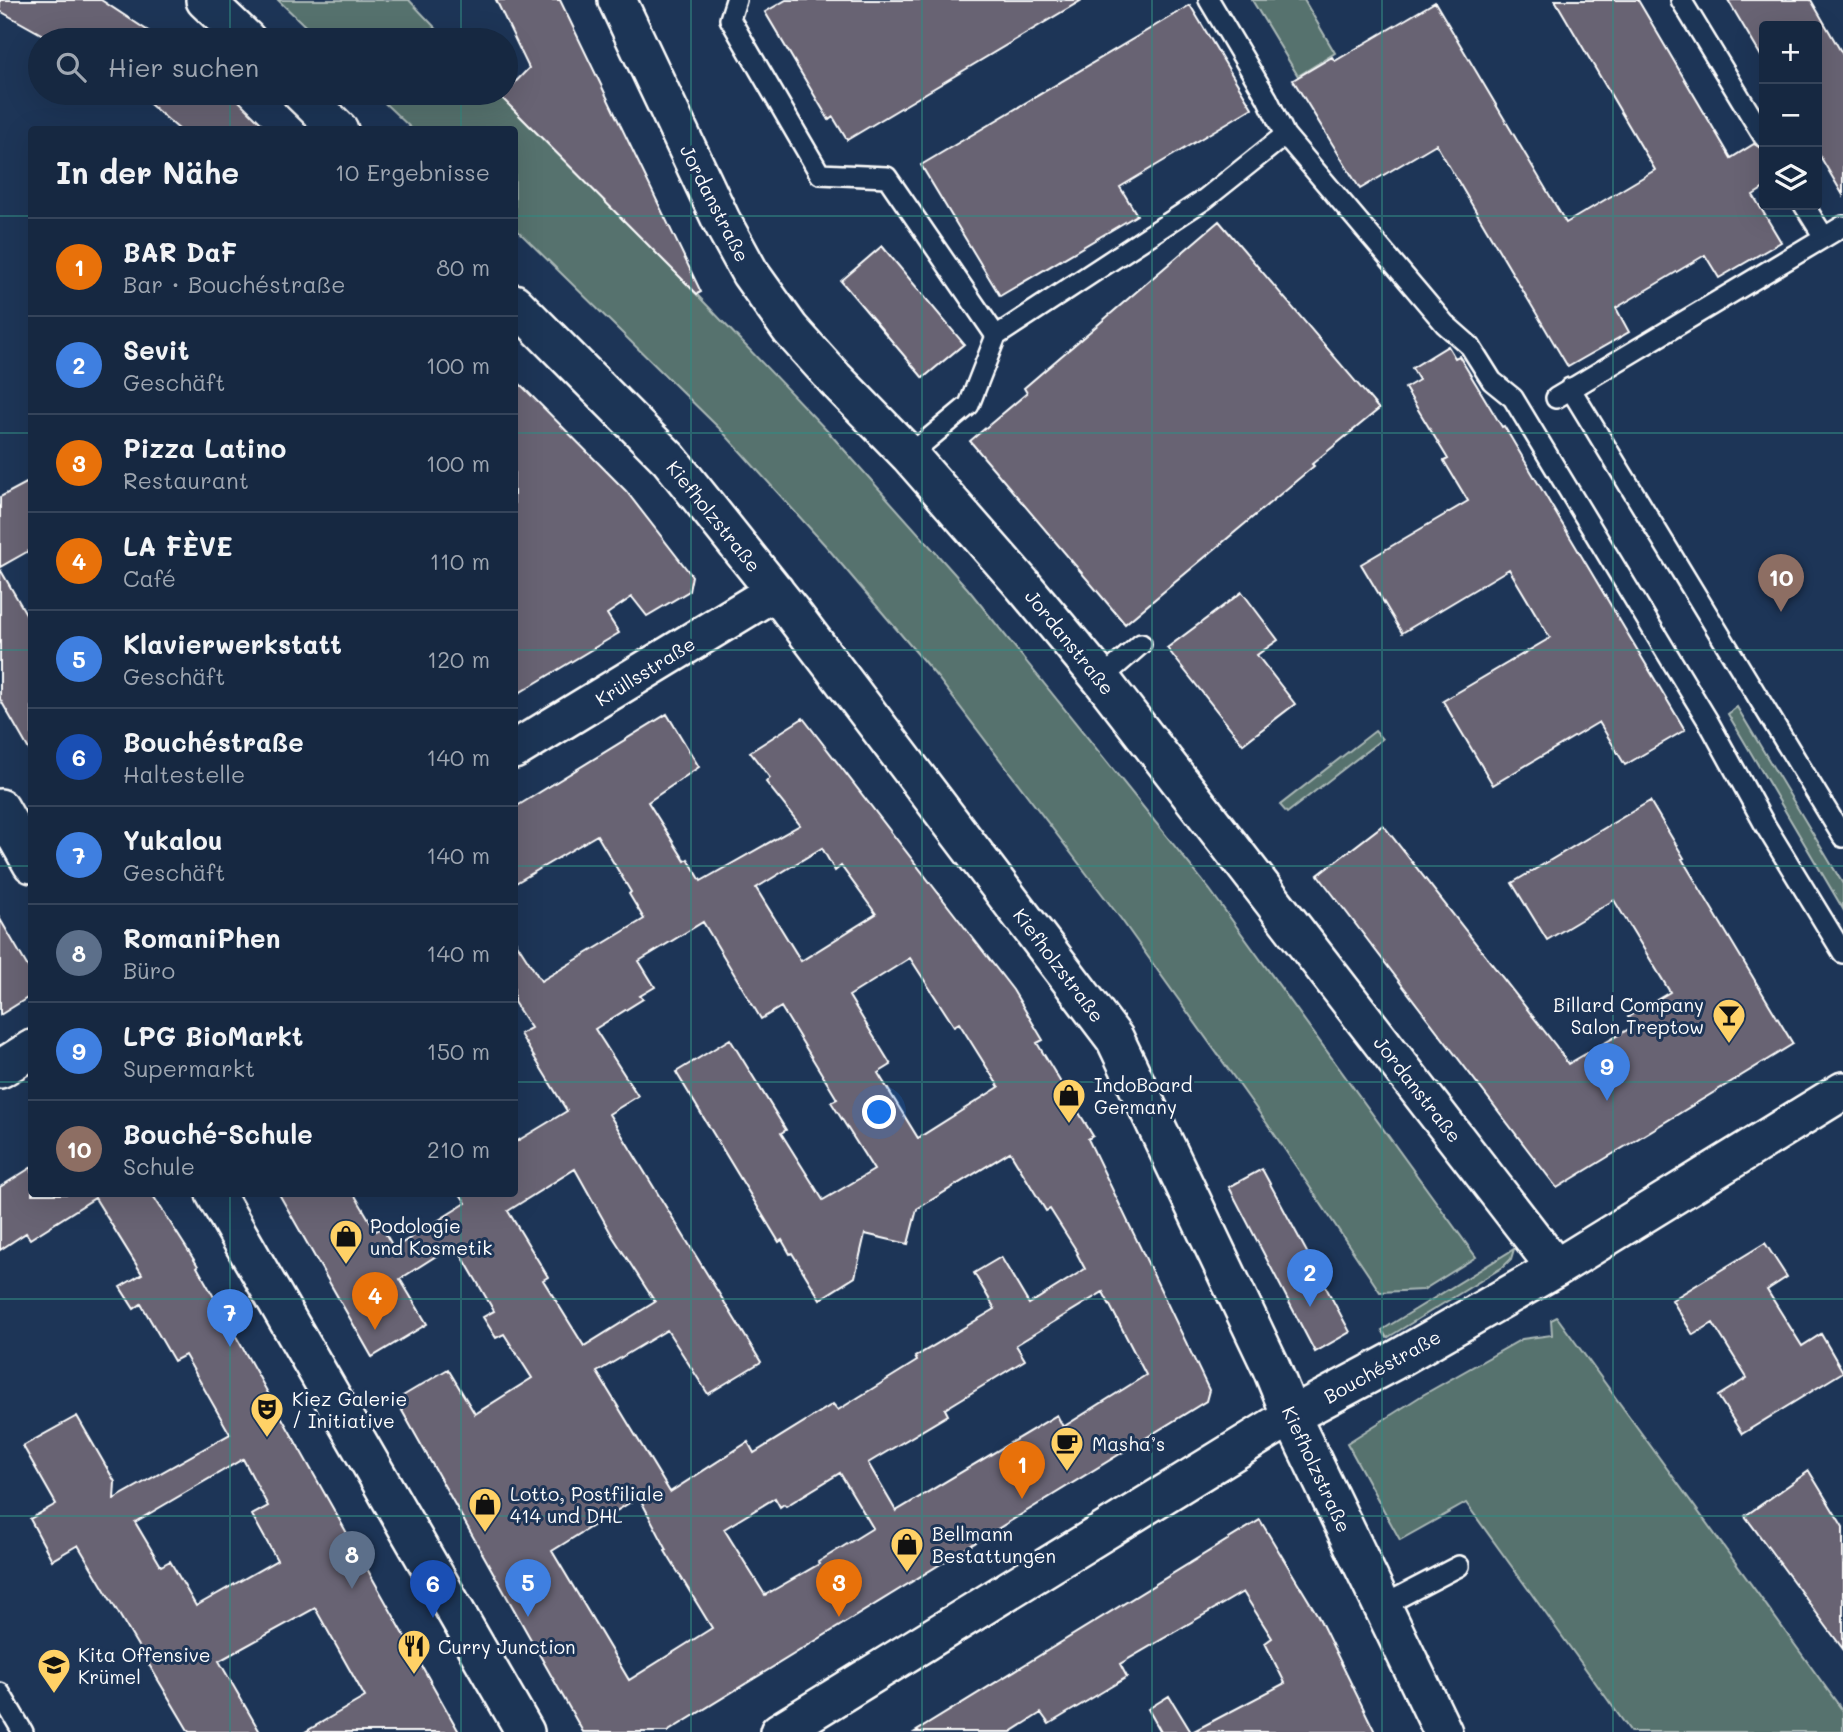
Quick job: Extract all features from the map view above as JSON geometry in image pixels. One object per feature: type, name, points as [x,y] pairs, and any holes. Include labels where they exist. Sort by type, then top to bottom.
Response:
[{"type":"street","points":[[205,0],[234,28]]},
{"type":"street","name":"Jordanstraße","points":[[617,0],[721,220],[750,273],[790,328],[909,456],[1022,584],[1101,679],[1556,1268]]},
{"type":"street","points":[[313,105],[335,126]]},
{"type":"street","name":"Kiefholzstraße","points":[[518,307],[670,459],[775,591],[1115,1039],[1291,1416],[1443,1732]]},
{"type":"street","name":"Krüllsstraße","points":[[518,748],[775,591]]},
{"type":"street","points":[[0,808],[28,857]]},
{"type":"street","points":[[0,1069],[28,1052]]},
{"type":"street","name":"Bouchéstraße","points":[[779,1732],[1291,1416],[1392,1362],[1556,1268],[1843,1091]]},
{"type":"street","points":[[217,1197],[524,1732]]},
{"type":"lane","points":[[736,0],[730,19],[820,174],[887,177],[996,336]]},
{"type":"lane","points":[[1209,0],[1267,98],[1285,135],[1445,324],[1470,346],[1492,381],[1513,398],[1708,721],[1765,825],[1843,953]]},
{"type":"lane","points":[[1681,0],[1759,129]]},
{"type":"lane","points":[[909,456],[969,405],[996,336],[1205,199],[1285,135]]},
{"type":"lane","points":[[1807,210],[1824,237]]},
{"type":"lane","points":[[1843,226],[1563,393],[1843,837]]},
{"type":"lane","points":[[1101,679],[1141,644]]},
{"type":"lane","points":[[1382,1606],[1460,1566]]},
{"type":"lane","points":[[0,1693],[23,1732]]},
{"type":"green space","points":[[278,0],[409,0],[436,28],[307,28]]},
{"type":"green space","points":[[1252,0],[1304,0],[1335,53],[1298,76]]},
{"type":"green space","points":[[387,105],[509,105],[681,278],[831,435],[968,589],[1210,890],[1476,1257],[1423,1290],[1380,1292],[1273,1132],[1121,919],[938,678],[825,545],[721,430],[518,231],[518,126],[409,126]]},
{"type":"green space","points":[[1737,707],[1843,884],[1843,909],[1728,714]]},
{"type":"green space","points":[[1375,731],[1382,739],[1287,813],[1280,805]]},
{"type":"green space","points":[[1514,1249],[1511,1259],[1503,1267],[1387,1338],[1382,1330]]},
{"type":"green space","points":[[1557,1317],[1843,1711],[1843,1732],[1631,1732],[1466,1503],[1400,1540],[1347,1443],[1421,1396],[1522,1339],[1552,1335],[1551,1320]]},
{"type":"building","points":[[0,0],[101,0],[144,28],[30,28],[0,11]]},
{"type":"building","points":[[496,0],[560,0],[701,292],[697,294],[509,105],[518,105],[518,79],[529,68],[518,45],[518,28],[510,28]]},
{"type":"building","points":[[786,0],[1082,0],[847,140],[833,117],[829,120],[765,12]]},
{"type":"building","points":[[1555,0],[1638,0],[1731,158],[1754,144],[1759,146],[1759,191],[1753,195],[1759,210],[1762,210],[1781,242],[1719,278],[1705,255],[1616,308],[1629,332],[1568,367],[1436,144],[1360,189],[1293,80],[1332,57],[1335,61],[1435,2],[1566,223],[1655,170]]},
{"type":"building","points":[[1728,0],[1811,0],[1843,55],[1843,195],[1822,159],[1822,21],[1759,21],[1759,53]]},
{"type":"building","points":[[1190,5],[1252,108],[1120,187],[1137,215],[1000,296],[921,165]]},
{"type":"building","points":[[151,105],[243,105],[264,126],[175,126]]},
{"type":"building","points":[[1219,221],[1379,409],[1125,624],[970,441],[1027,393],[1024,388]]},
{"type":"building","points":[[882,246],[964,344],[923,378],[841,281]]},
{"type":"building","points":[[1448,346],[1455,358],[1459,356],[1502,427],[1504,426],[1685,730],[1625,765],[1599,722],[1493,785],[1443,701],[1550,638],[1509,569],[1402,633],[1361,564],[1468,501],[1444,461],[1448,459],[1405,388],[1419,380],[1412,368]]},
{"type":"building","points":[[518,382],[626,491],[692,576],[689,591],[647,616],[632,597],[607,614],[619,633],[518,694]]},
{"type":"building","points":[[28,482],[28,551],[0,567],[0,497]]},
{"type":"building","points":[[0,569],[28,617],[28,748],[0,699]]},
{"type":"building","points":[[1242,592],[1278,640],[1257,655],[1295,704],[1243,744],[1167,648]]},
{"type":"building","points":[[667,714],[699,767],[648,802],[685,861],[688,859],[701,881],[800,825],[766,782],[770,778],[750,752],[803,718],[1013,990],[1043,1040],[1037,1043],[1093,1136],[1088,1139],[1209,1390],[1206,1401],[667,1732],[583,1732],[396,1400],[448,1369],[475,1414],[532,1378],[504,1334],[496,1338],[483,1317],[494,1311],[455,1244],[400,1279],[427,1324],[372,1357],[281,1197],[356,1197],[376,1231],[382,1228],[394,1248],[466,1203],[462,1197],[518,1197],[518,1141],[567,1111],[520,1034],[531,1028],[518,1008],[518,945],[541,981],[644,919],[597,835],[518,882],[518,806]],"holes":[[[822,848],[835,871],[841,866],[876,914],[801,961],[756,888]],[[703,922],[761,1019],[781,1007],[837,1099],[831,1102],[874,1170],[823,1200],[781,1133],[786,1130],[730,1039],[676,1072],[779,1242],[782,1240],[790,1254],[792,1253],[820,1299],[855,1277],[865,1234],[908,1244],[917,1209],[1010,1152],[1046,1211],[1050,1209],[1085,1269],[1029,1304],[1001,1257],[974,1273],[995,1309],[915,1357],[917,1361],[838,1410],[833,1404],[754,1453],[748,1442],[670,1492],[597,1372],[667,1330],[708,1394],[761,1362],[609,1114],[638,1096],[595,1029],[643,999],[640,996],[655,987],[639,961]],[[910,958],[954,1026],[959,1023],[999,1087],[918,1138],[878,1073],[891,1065],[849,996]],[[575,1169],[613,1237],[655,1302],[584,1346],[543,1280],[548,1277],[508,1211]],[[1103,1292],[1146,1375],[1063,1427],[1057,1415],[896,1511],[868,1463],[948,1415],[945,1409],[1025,1360],[1016,1345]],[[840,1473],[873,1528],[818,1562],[819,1564],[765,1595],[724,1529],[775,1498],[780,1507],[784,1504],[786,1506]],[[639,1497],[667,1550],[665,1551],[712,1628],[629,1680],[552,1551]]]},
{"type":"building","points":[[1650,801],[1793,1044],[1557,1188],[1318,875],[1383,825],[1568,1064],[1634,1026],[1628,1017],[1670,992],[1614,900],[1547,940],[1512,883]]},
{"type":"building","points":[[0,919],[28,967],[28,998],[0,1015]]},
{"type":"building","points":[[1262,1169],[1350,1332],[1315,1352],[1229,1187]]},
{"type":"building","points":[[28,1170],[28,1197],[154,1197],[198,1266],[459,1732],[305,1732],[365,1697],[315,1608],[219,1661],[260,1732],[189,1732],[78,1545],[52,1560],[30,1519],[56,1504],[23,1446],[77,1416],[115,1482],[114,1499],[230,1434],[185,1355],[174,1361],[141,1304],[134,1309],[120,1287],[142,1274],[95,1198],[30,1239],[26,1233],[0,1250],[0,1187]],"holes":[[[243,1459],[268,1506],[252,1515],[277,1560],[196,1606],[170,1561],[161,1566],[135,1522]]]},
{"type":"building","points":[[1765,1243],[1787,1277],[1767,1290],[1802,1346],[1821,1334],[1843,1372],[1742,1434],[1718,1396],[1747,1378],[1713,1323],[1693,1335],[1672,1300]]},
{"type":"building","points":[[1809,1471],[1843,1527],[1843,1649],[1745,1516]]},
{"type":"building","points":[[1260,1520],[1318,1616],[1375,1732],[1192,1732],[1285,1683],[1265,1643],[1272,1638],[1243,1592],[1120,1664],[1127,1677],[1049,1724],[1041,1713],[1011,1732],[915,1732]]},
{"type":"building","points":[[1169,1696],[1191,1732],[1161,1732],[1148,1709]]},
{"type":"place","name":"Bouché-Schule","points":[[1781,612]]},
{"type":"place","name":"Billard Company Salon Treptow","points":[[1729,1045]]},
{"type":"place","name":"LPG BioMarkt","points":[[1607,1101]]},
{"type":"place","name":"IndoBoard Germany","points":[[1069,1125]]},
{"type":"place","name":"Podologie und Kosmetik","points":[[346,1266]]},
{"type":"place","name":"Sevit","points":[[1310,1307]]},
{"type":"place","name":"LA FÈVE","points":[[375,1330]]},
{"type":"place","name":"Yukalou","points":[[230,1347]]},
{"type":"place","name":"Kiez Galerie / Initiative","points":[[267,1439]]},
{"type":"place","name":"Masha’s","points":[[1067,1473]]},
{"type":"place","name":"BAR DaF","points":[[1022,1499]]},
{"type":"place","name":"Lotto, Postfiliale 414 und DHL","points":[[485,1534]]},
{"type":"place","name":"Bellmann Bestattungen","points":[[907,1574]]},
{"type":"place","name":"RomaniPhen","points":[[352,1589]]},
{"type":"place","name":"Klavierwerkstatt","points":[[528,1617]]},
{"type":"place","name":"Pizza Latino","points":[[839,1617]]},
{"type":"place","name":"Bouchéstraße","points":[[433,1618]]},
{"type":"place","name":"Curry Junction","points":[[414,1676]]},
{"type":"place","name":"Kita Offensive Krümel","points":[[54,1695]]}]
